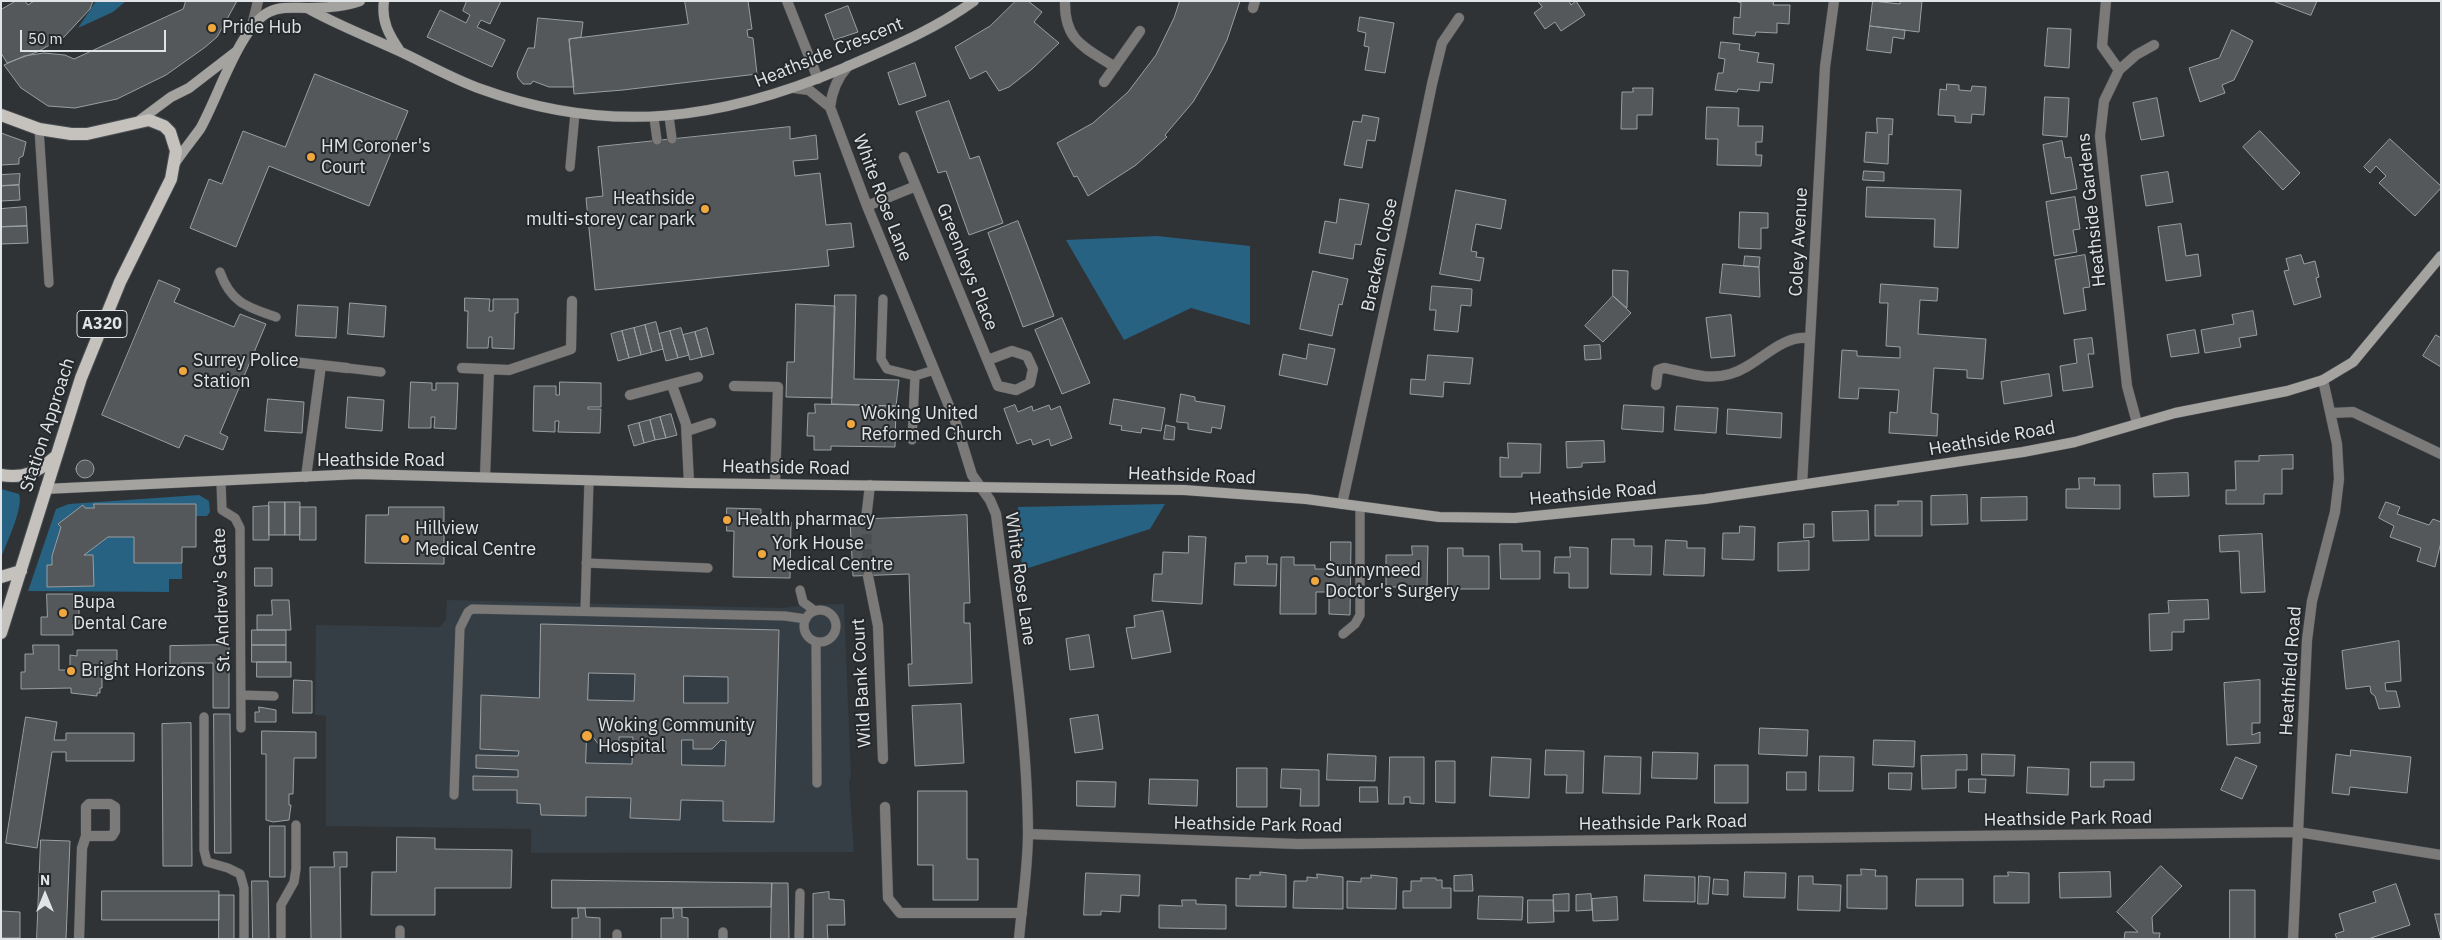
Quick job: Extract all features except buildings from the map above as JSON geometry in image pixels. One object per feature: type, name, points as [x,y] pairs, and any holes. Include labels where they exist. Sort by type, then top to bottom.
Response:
[{"type":"main road","points":[[1,115],[39,129],[59,133],[87,134],[140,120]]},
{"type":"main road","name":"A320","points":[[140,120],[157,122],[170,132],[176,151],[175,163]]},
{"type":"main road","name":"Station Approach","points":[[1,633],[55,457],[101,327],[124,273],[171,179],[175,163]]},
{"type":"main road","points":[[1,474],[22,476],[35,472],[55,457]]},
{"type":"main road","points":[[1,577],[21,571]]},
{"type":"street","name":"Station Approach","points":[[175,163],[199,129],[252,26],[258,1]]},
{"type":"street","points":[[252,26],[269,12],[285,8],[342,6],[360,1]]},
{"type":"street","points":[[384,1],[386,27],[400,52]]},
{"type":"street","points":[[787,1],[818,79]]},
{"type":"street","name":"Heathside Crescent","points":[[314,6],[400,52],[496,95],[575,113],[617,118],[654,118],[721,108],[794,88],[930,29],[974,1]]},
{"type":"street","points":[[1065,1],[1068,26],[1075,40],[1115,67]]},
{"type":"street","name":"Coley Avenue","points":[[1802,485],[1825,67],[1834,1]]},
{"type":"street","points":[[2106,1],[2102,46],[2119,70],[2136,55],[2154,45]]},
{"type":"street","name":"Bracken Close","points":[[1342,504],[1432,84],[1442,43],[1459,18]]},
{"type":"street","points":[[1104,82],[1140,31]]},
{"type":"street","name":"Station Approach","points":[[140,120],[171,97],[189,88],[240,48]]},
{"type":"street","points":[[794,88],[809,90],[830,107],[835,86],[841,73],[848,66]]},
{"type":"street","name":"Heathside Gardens","points":[[2119,70],[2104,101],[2100,136],[2127,386],[2137,424]]},
{"type":"street","name":"White Rose Lane","points":[[830,107],[867,206],[956,422],[972,475],[990,500],[996,514],[1014,649],[1024,754],[1028,834],[1020,939]]},
{"type":"street","name":"Greenheys Place","points":[[904,157],[998,386],[1016,390],[1030,383],[1033,369],[1027,356],[1012,351],[988,360]]},
{"type":"street","points":[[867,206],[916,186]]},
{"type":"street","name":"Heathside Road","points":[[45,488],[221,482],[359,474],[689,483],[1184,490],[1342,504],[1439,517],[1515,518],[1706,499],[2023,452],[2074,442],[2175,413],[2287,392],[2323,380],[2353,362],[2441,256]]},
{"type":"street","points":[[462,368],[509,370],[571,349],[572,301]]},
{"type":"street","points":[[1656,385],[1658,370],[1664,368],[1703,376],[1729,374],[1751,364],[1786,341],[1798,337],[1810,338]]},
{"type":"street","points":[[293,362],[347,368]]},
{"type":"street","points":[[306,477],[321,365]]},
{"type":"street","points":[[485,477],[489,370]]},
{"type":"street","points":[[630,395],[698,377]]},
{"type":"street","name":"Heathfield Road","points":[[2294,939],[2307,640],[2312,601],[2335,512],[2339,479],[2332,413],[2323,380]]},
{"type":"street","points":[[672,385],[687,431],[689,483]]},
{"type":"street","points":[[734,386],[778,387],[775,484]]},
{"type":"street","points":[[2332,413],[2353,412],[2441,454]]},
{"type":"street","points":[[687,431],[711,423]]},
{"type":"street","points":[[866,519],[870,485]]},
{"type":"street","name":"Wild Bank Court","points":[[868,576],[878,626],[883,759]]},
{"type":"street","points":[[885,807],[888,898],[900,913],[1022,913]]},
{"type":"street","name":"Heathside Park Road","points":[[1028,834],[1298,844],[2298,832],[2441,855]]},
{"type":"street","points":[[80,939],[82,848],[86,836]]},
{"type":"lane","points":[[570,167],[575,113]]},
{"type":"lane","points":[[669,116],[672,139]]},
{"type":"lane","points":[[654,118],[657,140]]},
{"type":"lane","points":[[39,129],[49,283]]},
{"type":"lane","points":[[220,272],[227,289],[239,302],[247,307],[276,317]]},
{"type":"lane","points":[[882,299],[881,360],[887,369],[898,374],[915,376],[934,370]]},
{"type":"lane","points":[[347,368],[381,372]]},
{"type":"lane","points":[[912,440],[915,376]]},
{"type":"lane","points":[[585,611],[589,481]]},
{"type":"lane","name":"St. Andrew's Gate","points":[[221,482],[222,510],[235,518],[240,528],[241,728]]},
{"type":"lane","points":[[1342,634],[1356,624],[1360,615],[1360,506]]},
{"type":"lane","points":[[586,563],[708,568]]},
{"type":"lane","points":[[800,590],[803,602],[815,611]]},
{"type":"lane","points":[[454,795],[460,628],[470,610],[785,616],[806,619]]},
{"type":"lane","points":[[823,610],[830,614],[836,623],[835,633],[825,642],[816,642],[808,637],[805,631],[806,619],[815,611],[823,610]]},
{"type":"lane","points":[[816,642],[817,783]]},
{"type":"lane","name":"St. Andrew's Gate","points":[[241,695],[274,696]]},
{"type":"lane","points":[[204,717],[204,850],[206,862],[228,868],[240,874],[244,888],[244,939]]},
{"type":"lane","points":[[281,939],[281,904],[294,882],[296,869],[296,826]]},
{"type":"lane","points":[[800,893],[800,939]]},
{"type":"shaded area","points":[[96,1],[126,1],[113,12],[78,28]]},
{"type":"shaded area","points":[[1157,236],[1250,246],[1250,325],[1191,308],[1124,340],[1066,240]]},
{"type":"shaded area","points":[[1,489],[19,494],[20,500],[17,516],[1,558]]},
{"type":"shaded area","points":[[199,495],[209,501],[210,512],[207,516],[196,516],[196,504],[94,504],[94,508],[85,508],[83,505],[59,524],[61,527],[52,556],[52,565],[47,566],[47,587],[93,586],[93,555],[84,555],[108,537],[134,537],[134,563],[182,563],[182,579],[169,579],[169,592],[28,591],[56,509],[69,504]]},
{"type":"shaded area","points":[[1165,504],[1150,529],[1022,570],[1018,507]]},
{"type":"shaded area","name":"Woking Community Hospital","points":[[447,600],[783,608],[805,605],[844,604],[851,777],[849,781],[854,852],[531,853],[531,829],[326,826],[326,716],[315,715],[316,625],[440,627],[446,619]]},
{"type":"tunnel","points":[[866,519],[868,576]]},
{"type":"place","name":"Pride Hub","points":[[212,28]]},
{"type":"place","name":"HM Coroner's Court","points":[[311,157]]},
{"type":"place","name":"Heathside multi-storey car park","points":[[705,209]]},
{"type":"place","name":"Surrey Police Station","points":[[183,371]]},
{"type":"place","name":"Woking United Reformed Church","points":[[851,424]]},
{"type":"place","name":"Health pharmacy","points":[[727,520]]},
{"type":"place","name":"Hillview Medical Centre","points":[[405,539]]},
{"type":"place","name":"York House Medical Centre","points":[[762,554]]},
{"type":"place","name":"Sunnymeed Doctor's Surgery","points":[[1315,581]]},
{"type":"place","name":"Bupa Dental Care","points":[[63,613]]},
{"type":"place","name":"Bright Horizons","points":[[71,671]]},
{"type":"place","name":"Woking Community Hospital","points":[[587,736]]}]
